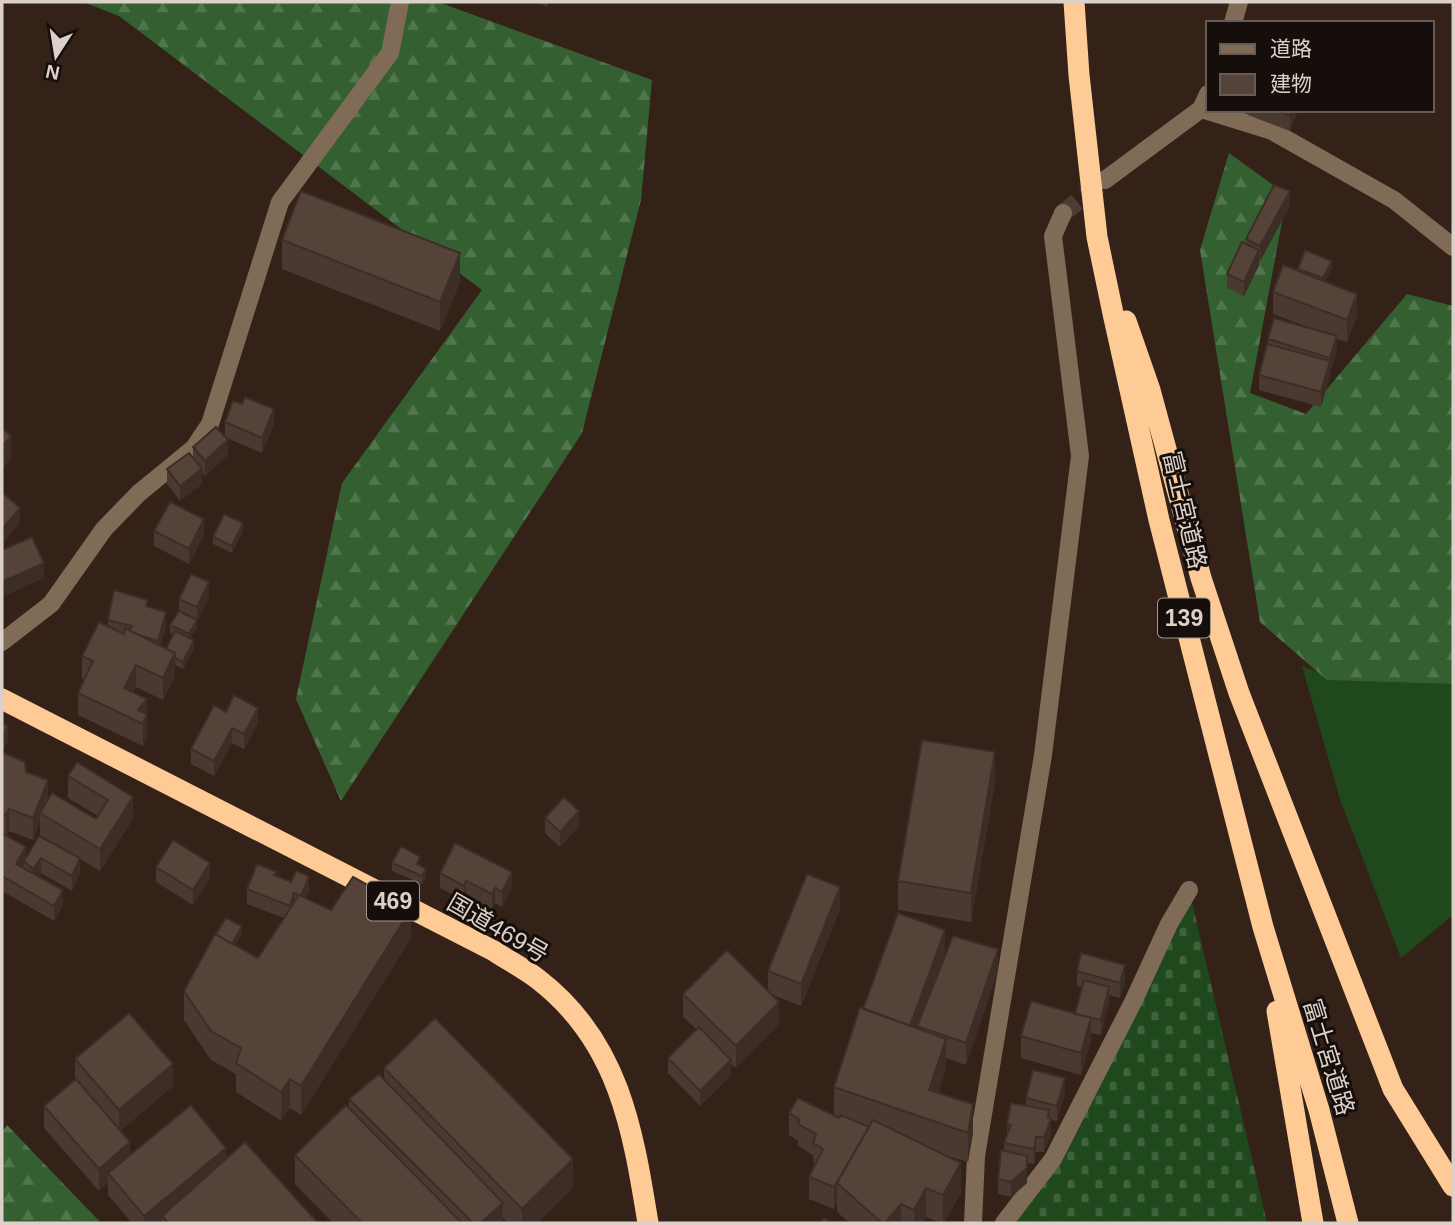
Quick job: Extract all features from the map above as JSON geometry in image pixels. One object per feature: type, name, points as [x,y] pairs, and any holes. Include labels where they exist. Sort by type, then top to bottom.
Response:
[{"type":"highway","name":"富士宮道路","points":[[1074,2],[1079,75],[1097,237],[1159,520],[1262,927],[1319,1110],[1348,1223]]},
{"type":"highway","points":[[1097,237],[1150,390],[1201,578],[1239,693],[1393,1089],[1453,1186]]},
{"type":"highway","name":"国道469号","points":[[2,699],[494,951],[539,980],[571,1010],[588,1031],[621,1093],[648,1223]]},
{"type":"highway","points":[[1262,927],[1313,1223]]},
{"type":"street","points":[[2,642],[51,604],[104,529],[139,493],[194,448],[209,424],[280,202],[390,53],[400,2]]},
{"type":"street","points":[[1234,21],[1239,2]]},
{"type":"street","points":[[1105,180],[1205,101]]},
{"type":"street","points":[[1230,112],[1272,131],[1394,200],[1453,247]]},
{"type":"street","points":[[973,1223],[976,1156],[1043,755],[1080,456],[1054,236],[1063,213]]},
{"type":"street","points":[[1004,1223],[1053,1159],[1169,924],[1189,890]]},
{"type":"green space","points":[[83,2],[438,2],[652,80],[641,200],[582,433],[341,801],[296,699],[342,483],[482,290],[119,16]]},
{"type":"green space","points":[[1229,153],[1287,195],[1250,393],[1306,414],[1407,294],[1453,306],[1453,684],[1327,680],[1260,622],[1200,250]]},
{"type":"green space","points":[[1302,666],[1338,680],[1453,684],[1453,915],[1401,958],[1340,799]]},
{"type":"green space","points":[[1189,890],[1267,1223],[1009,1223],[1058,1167],[1169,924]]},
{"type":"green space","points":[[7,1125],[101,1223],[2,1223],[2,1132]]},
{"type":"building","points":[[1274,185],[1290,191],[1260,246],[1246,239]]},
{"type":"building","points":[[301,191],[460,253],[440,302],[282,240]]},
{"type":"building","points":[[1242,242],[1259,250],[1244,282],[1227,274]]},
{"type":"building","points":[[1305,250],[1332,261],[1323,278],[1298,269]]},
{"type":"building","points":[[1283,265],[1357,294],[1347,320],[1273,292]]},
{"type":"building","points":[[1274,318],[1337,336],[1330,358],[1268,339]]},
{"type":"building","points":[[1267,344],[1330,361],[1321,392],[1259,375]]},
{"type":"building","points":[[245,397],[274,409],[262,438],[225,422],[233,401],[242,404]]},
{"type":"building","points":[[216,427],[228,440],[205,461],[193,447]]},
{"type":"building","points":[[2,428],[11,436],[2,447]]},
{"type":"building","points":[[189,453],[202,469],[180,486],[167,469]]},
{"type":"building","points":[[2,492],[20,508],[2,529]]},
{"type":"building","points":[[170,502],[204,519],[189,549],[154,531]]},
{"type":"building","points":[[224,514],[243,523],[232,546],[213,537]]},
{"type":"building","points":[[32,537],[44,563],[2,582],[2,550]]},
{"type":"building","points":[[191,574],[209,582],[197,607],[179,599]]},
{"type":"building","points":[[114,590],[148,600],[146,606],[166,612],[158,641],[129,630],[132,626],[108,620]]},
{"type":"building","points":[[179,611],[197,620],[189,634],[170,625]]},
{"type":"building","points":[[99,622],[124,634],[125,628],[175,653],[163,678],[136,665],[124,688],[147,699],[138,710],[147,714],[143,724],[78,693],[93,661],[82,656]]},
{"type":"building","points":[[175,631],[194,640],[183,662],[175,658],[175,653],[166,649]]},
{"type":"building","points":[[234,695],[258,708],[244,734],[232,728],[214,761],[191,749],[214,705],[226,712]]},
{"type":"building","points":[[2,723],[8,726],[2,737]]},
{"type":"building","points":[[922,740],[995,752],[971,893],[898,881]]},
{"type":"building","points":[[2,752],[25,762],[26,772],[48,780],[33,818],[9,809],[6,815],[2,813]]},
{"type":"building","points":[[77,762],[133,797],[100,849],[40,813],[52,793],[96,819],[108,800],[68,776]]},
{"type":"building","points":[[564,797],[579,811],[560,832],[545,818]]},
{"type":"building","points":[[2,833],[26,847],[16,864],[63,890],[54,906],[2,876]]},
{"type":"building","points":[[39,836],[80,858],[72,876],[41,858],[33,869],[24,861]]},
{"type":"building","points":[[173,840],[210,863],[193,890],[156,867]]},
{"type":"building","points":[[455,843],[512,872],[502,892],[495,888],[492,894],[466,881],[464,886],[440,873]]},
{"type":"building","points":[[401,846],[420,857],[417,864],[426,869],[422,876],[392,863]]},
{"type":"building","points":[[257,864],[277,872],[274,875],[291,882],[296,871],[309,876],[301,896],[294,893],[290,906],[247,889]]},
{"type":"building","points":[[807,874],[840,887],[801,984],[768,971]]},
{"type":"building","points":[[353,877],[411,909],[301,1086],[290,1079],[281,1092],[236,1063],[241,1048],[211,1031],[184,991],[215,934],[258,958],[299,895],[331,910]]},
{"type":"building","points":[[898,913],[945,930],[910,1026],[863,1009]]},
{"type":"building","points":[[226,918],[242,926],[232,944],[216,934]]},
{"type":"building","points":[[953,936],[998,949],[966,1043],[917,1026]]},
{"type":"building","points":[[727,950],[779,1002],[736,1046],[683,994]]},
{"type":"building","points":[[1081,953],[1125,965],[1120,983],[1077,971]]},
{"type":"building","points":[[1084,980],[1109,987],[1101,1020],[1075,1014]]},
{"type":"building","points":[[1031,1001],[1091,1018],[1081,1053],[1021,1036]]},
{"type":"building","points":[[860,1007],[946,1039],[929,1090],[973,1104],[968,1133],[834,1087]]},
{"type":"building","points":[[129,1013],[173,1064],[119,1110],[75,1059]]},
{"type":"building","points":[[435,1018],[573,1159],[522,1209],[384,1068]]},
{"type":"building","points":[[699,1027],[731,1060],[700,1091],[668,1058]]},
{"type":"building","points":[[1033,1070],[1065,1078],[1057,1106],[1026,1098]]},
{"type":"building","points":[[379,1074],[503,1203],[480,1223],[473,1223],[349,1099]]},
{"type":"building","points":[[76,1079],[130,1142],[99,1169],[44,1106]]},
{"type":"building","points":[[798,1098],[839,1118],[841,1115],[869,1127],[834,1187],[809,1177],[823,1149],[813,1143],[816,1134],[798,1124],[799,1119],[789,1113]]},
{"type":"building","points":[[1011,1103],[1049,1110],[1048,1117],[1051,1119],[1044,1137],[1036,1137],[1034,1149],[1004,1143],[1011,1125],[1007,1124]]},
{"type":"building","points":[[191,1105],[226,1148],[144,1216],[108,1173]]},
{"type":"building","points":[[346,1105],[462,1223],[362,1223],[295,1155]]},
{"type":"building","points":[[873,1120],[961,1163],[943,1195],[926,1188],[914,1210],[901,1204],[885,1223],[837,1183]]},
{"type":"building","points":[[245,1142],[318,1223],[168,1223],[162,1216]]},
{"type":"building","points":[[1001,1150],[1027,1156],[1027,1168],[1011,1182],[998,1179]]},
{"type":"tunnel","points":[[1063,213],[1100,184]]}]
